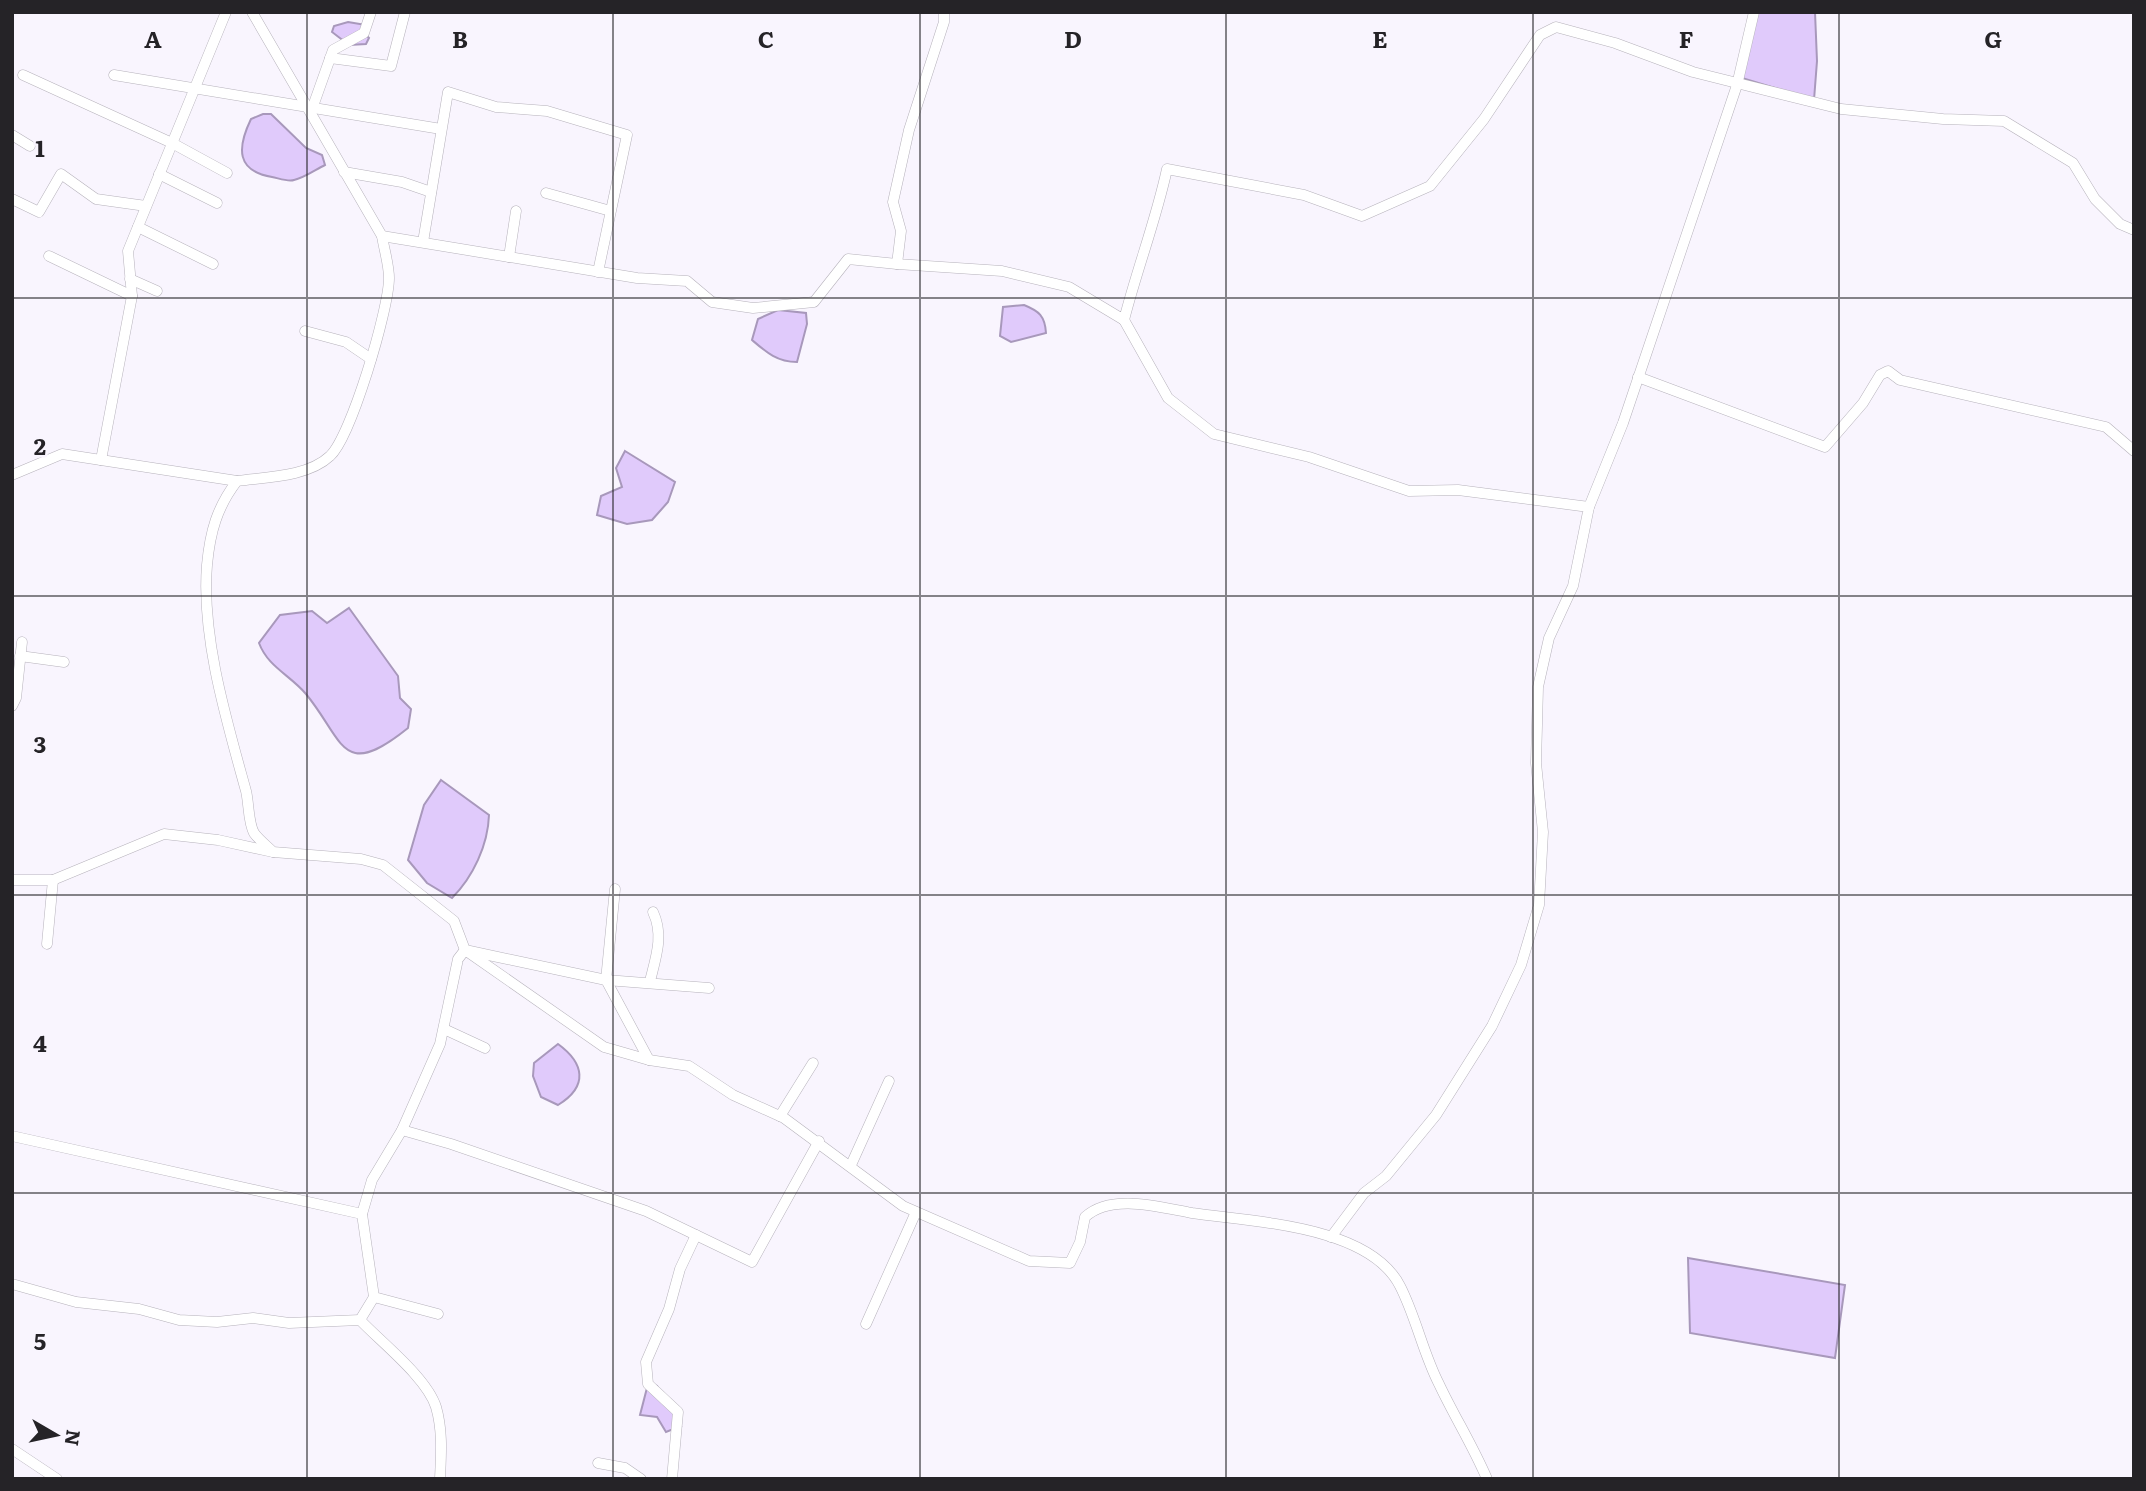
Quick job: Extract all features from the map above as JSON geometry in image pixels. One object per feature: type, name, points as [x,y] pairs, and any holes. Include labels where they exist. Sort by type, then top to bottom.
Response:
[{"type":"street","points":[[101,460],[132,296],[128,251],[226,12]]},
{"type":"street","points":[[12,475],[62,454],[237,481],[315,466],[331,456],[342,436],[371,359],[385,312],[389,277],[382,236],[252,12]]},
{"type":"street","points":[[310,108],[333,50],[364,33],[371,12]]},
{"type":"street","points":[[330,58],[391,66],[405,12]]},
{"type":"street","points":[[897,264],[901,231],[893,202],[909,130],[944,22],[944,12]]},
{"type":"street","points":[[1331,1237],[1364,1193],[1386,1176],[1436,1115],[1492,1026],[1521,965],[1539,905],[1543,832],[1536,763],[1538,687],[1549,638],[1573,586],[1589,507],[1638,377],[1737,85],[1755,12]]},
{"type":"street","points":[[1124,320],[1136,272],[1158,211],[1167,169],[1304,195],[1362,216],[1430,186],[1484,119],[1540,35],[1556,27],[1737,85],[1841,109],[1943,119],[2004,121],[2073,163],[2095,199],[2120,225],[2134,230]]},
{"type":"street","points":[[23,75],[172,143],[227,173]]},
{"type":"street","points":[[114,75],[442,129]]},
{"type":"street","points":[[423,243],[448,92],[496,107],[547,111],[626,135],[598,272]]},
{"type":"street","points":[[12,135],[30,146]]},
{"type":"street","points":[[344,172],[402,182],[431,192]]},
{"type":"street","points":[[12,199],[39,212],[61,174],[96,199],[146,206]]},
{"type":"street","points":[[159,174],[217,203]]},
{"type":"street","points":[[546,193],[607,210]]},
{"type":"street","points":[[509,257],[516,211]]},
{"type":"street","points":[[138,227],[213,264]]},
{"type":"street","points":[[382,236],[598,272],[687,281],[712,302],[752,308],[814,302],[848,259],[1002,271],[1069,287],[1124,320],[1168,398],[1214,434],[1309,457],[1409,491],[1458,489],[1589,507]]},
{"type":"street","points":[[49,256],[132,296]]},
{"type":"street","points":[[130,279],[157,291]]},
{"type":"street","points":[[305,331],[346,342],[371,359]]},
{"type":"street","points":[[1638,377],[1825,447],[1863,403],[1880,375],[1888,371],[1900,380],[2106,427],[2134,451]]},
{"type":"street","points":[[237,481],[220,503],[211,537],[207,566],[207,608],[233,751],[246,792],[253,832],[273,852]]},
{"type":"street","points":[[12,706],[15,704],[22,642]]},
{"type":"street","points":[[20,656],[64,662]]},
{"type":"street","points":[[12,880],[54,880],[164,834],[218,840],[273,852],[361,859],[383,865],[454,921],[465,950],[604,1048],[649,1060],[688,1066],[733,1095],[780,1116],[916,1212],[1029,1261],[1070,1263],[1080,1242],[1085,1217],[1107,1203],[1164,1208],[1331,1237],[1365,1250],[1390,1269],[1400,1286],[1438,1384],[1469,1437],[1487,1479]]},
{"type":"street","points":[[47,944],[54,880]]},
{"type":"street","points":[[615,889],[606,980],[649,1060]]},
{"type":"street","points":[[650,981],[659,940],[659,926],[653,912]]},
{"type":"street","points":[[465,950],[606,980],[650,981],[709,988]]},
{"type":"street","points":[[360,1320],[374,1297],[362,1214],[372,1180],[402,1130],[426,1080],[444,1029],[458,959],[465,950]]},
{"type":"street","points":[[444,1029],[485,1048]]},
{"type":"street","points":[[780,1116],[813,1063]]},
{"type":"street","points":[[851,1165],[889,1081]]},
{"type":"street","points":[[402,1130],[646,1211],[752,1262],[819,1141]]},
{"type":"street","points":[[12,1136],[362,1214]]},
{"type":"street","points":[[866,1324],[916,1212]]},
{"type":"street","points":[[672,1479],[678,1412],[648,1384],[646,1362],[669,1309],[680,1269],[696,1235]]},
{"type":"street","points":[[12,1284],[76,1302],[139,1309],[179,1320],[217,1322],[253,1318],[289,1323],[360,1320],[418,1380],[435,1405],[441,1436],[440,1479]]},
{"type":"street","points":[[374,1297],[438,1314]]},
{"type":"street","points":[[12,1449],[57,1479]]},
{"type":"street","points":[[598,1463],[625,1468],[641,1479]]},
{"type":"shaded area","points":[[1758,12],[1815,12],[1817,61],[1814,100],[1742,78]]},
{"type":"shaded area","points":[[348,22],[366,25],[364,33],[369,38],[366,44],[349,45],[332,32],[334,26]]},
{"type":"shaded area","points":[[271,114],[306,148],[322,155],[325,165],[302,178],[292,180],[260,174],[252,169],[243,157],[243,139],[251,119]]},
{"type":"shaded area","points":[[1024,305],[1040,315],[1046,333],[1011,342],[1000,336],[1003,307]]},
{"type":"shaded area","points":[[778,310],[806,313],[807,324],[797,362],[778,358],[752,340],[758,319]]},
{"type":"shaded area","points":[[625,451],[675,482],[668,502],[652,520],[627,524],[597,515],[601,496],[622,487],[616,468]]},
{"type":"shaded area","points":[[349,608],[398,676],[400,698],[411,709],[408,728],[369,752],[356,753],[346,748],[306,694],[274,665],[259,643],[280,615],[312,611],[327,623]]},
{"type":"shaded area","points":[[441,780],[489,815],[486,838],[478,860],[452,898],[427,883],[408,860],[424,805]]},
{"type":"shaded area","points":[[558,1044],[573,1059],[579,1074],[575,1090],[558,1105],[541,1097],[533,1076],[534,1063]]},
{"type":"shaded area","points":[[1688,1258],[1845,1285],[1835,1358],[1690,1333]]},
{"type":"shaded area","points":[[648,1384],[657,1386],[681,1426],[666,1432],[657,1417],[640,1415]]}]
